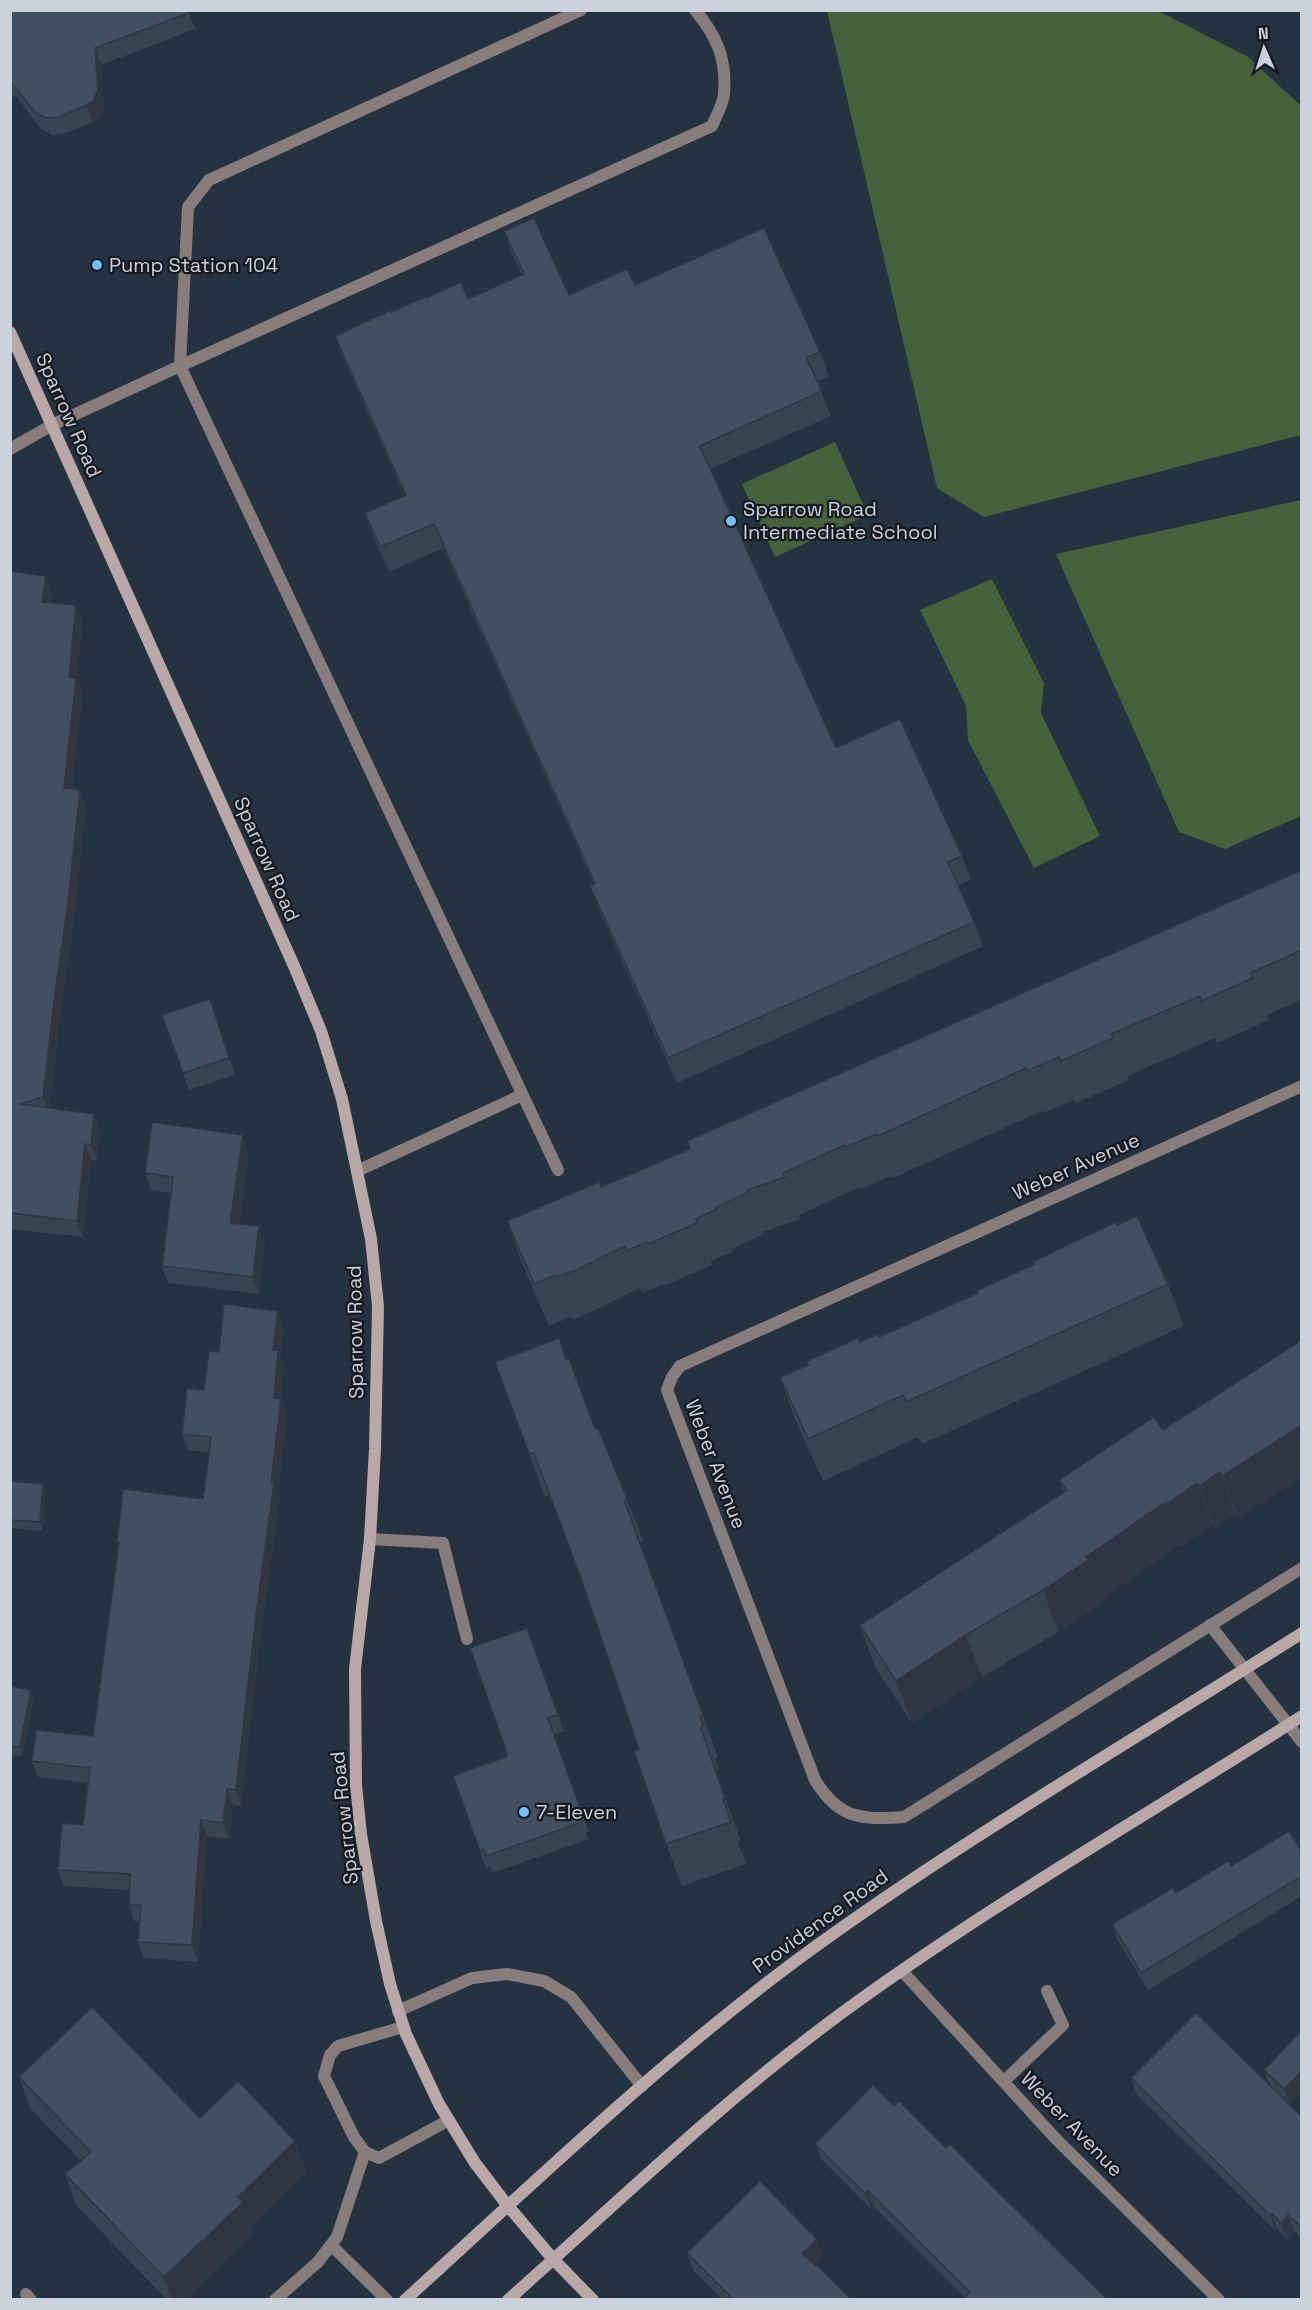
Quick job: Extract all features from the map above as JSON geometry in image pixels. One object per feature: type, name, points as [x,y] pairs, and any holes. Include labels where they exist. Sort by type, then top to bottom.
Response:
[{"type":"street","points":[[558,1170],[180,366],[188,207],[209,180],[581,10]]},
{"type":"street","points":[[10,449],[52,425],[180,366],[712,126],[724,96],[723,59],[711,29],[695,10]]},
{"type":"street","name":"Sparrow Road","points":[[10,332],[294,966],[321,1032],[342,1099],[371,1239],[378,1306],[375,1449],[370,1539],[355,1669],[356,1785],[361,1834],[376,1921],[398,2012],[439,2104],[475,2163],[553,2259],[593,2300]]},
{"type":"street","name":"Weber Avenue","points":[[1302,1086],[680,1366],[667,1390],[815,1780],[823,1793],[844,1812],[871,1820],[904,1817],[1302,1569]]},
{"type":"street","points":[[357,1172],[522,1095]]},
{"type":"street","points":[[370,1539],[443,1543],[466,1639]]},
{"type":"street","points":[[1210,1625],[1302,1742]]},
{"type":"street","name":"Providence Road","points":[[405,2300],[642,2086],[728,2013],[859,1915],[916,1876],[1302,1633]]},
{"type":"street","points":[[508,2300],[722,2107],[829,2023],[902,1971],[1020,1893],[1302,1716]]},
{"type":"street","name":"Weber Avenue","points":[[902,1971],[1058,2139],[1220,2300]]},
{"type":"street","points":[[398,2012],[472,1978],[507,1974],[544,1980],[571,1997],[642,2086]]},
{"type":"street","points":[[1004,2081],[1064,2025],[1047,1991]]},
{"type":"street","points":[[403,2027],[338,2046],[330,2055],[324,2076],[354,2137],[365,2152],[379,2158],[449,2120]]},
{"type":"street","points":[[275,2300],[318,2262],[338,2237],[365,2152]]},
{"type":"street","points":[[331,2245],[387,2300]]},
{"type":"green space","points":[[827,11],[1152,11],[1162,13],[1247,56],[1301,106],[1301,435],[984,517],[937,488]]},
{"type":"green space","points":[[835,442],[868,515],[775,557],[742,484]]},
{"type":"green space","points":[[1301,500],[1301,816],[1225,849],[1179,832],[1056,554]]},
{"type":"green space","points":[[992,579],[1044,683],[1041,713],[1100,836],[1034,868],[968,740],[966,706],[920,610]]},
{"type":"building","points":[[10,10],[188,10],[189,13],[95,48],[98,89],[94,100],[59,117],[46,118],[35,112],[10,81]]},
{"type":"building","name":"Sparrow Road Intermediate School","points":[[534,218],[569,295],[627,269],[635,285],[764,228],[820,352],[806,358],[822,391],[700,446],[836,748],[900,719],[962,856],[948,862],[974,922],[668,1058],[590,886],[595,883],[434,524],[380,547],[365,513],[406,495],[335,336],[391,310],[391,312],[461,282],[468,299],[524,274],[504,231]]},
{"type":"building","points":[[10,571],[46,576],[42,602],[76,605],[69,677],[76,678],[64,788],[80,790],[68,903],[43,1097],[21,1104],[94,1114],[91,1145],[85,1144],[77,1221],[10,1213]]},
{"type":"building","points":[[1302,870],[1302,950],[1251,973],[1253,978],[1201,1001],[1200,996],[1111,1034],[1113,1038],[1061,1061],[1059,1057],[1027,1071],[1026,1068],[878,1136],[876,1134],[846,1147],[845,1145],[783,1173],[785,1177],[748,1190],[749,1192],[696,1219],[697,1223],[648,1244],[647,1242],[626,1251],[625,1246],[576,1270],[556,1277],[555,1275],[534,1284],[507,1221],[599,1182],[601,1187],[690,1149],[687,1141]]},
{"type":"building","points":[[210,999],[229,1058],[183,1073],[162,1015]]},
{"type":"building","points":[[152,1122],[243,1135],[230,1223],[259,1226],[253,1277],[162,1266],[173,1177],[145,1173]]},
{"type":"building","points":[[1137,1216],[1168,1284],[906,1402],[903,1395],[808,1439],[780,1377],[808,1365],[807,1361],[858,1338],[860,1342],[878,1334],[879,1337],[978,1293],[976,1291],[1035,1264],[1033,1262],[1063,1247],[1116,1222],[1117,1225]]},
{"type":"building","points":[[224,1304],[278,1311],[273,1350],[278,1350],[274,1398],[281,1399],[271,1483],[274,1483],[236,1790],[227,1789],[223,1823],[201,1820],[192,1945],[138,1942],[141,1905],[129,1905],[130,1874],[58,1870],[62,1823],[83,1825],[90,1768],[32,1761],[36,1730],[93,1736],[119,1542],[117,1542],[123,1489],[203,1499],[211,1437],[182,1434],[187,1388],[204,1390],[209,1351],[219,1352]]},
{"type":"building","points":[[559,1338],[566,1360],[569,1358],[595,1429],[598,1428],[627,1499],[624,1500],[703,1715],[700,1716],[703,1726],[701,1728],[731,1822],[666,1844],[634,1751],[639,1749],[581,1578],[534,1453],[529,1454],[495,1362]]},
{"type":"building","points":[[1302,1340],[1302,1425],[1222,1476],[1220,1472],[1199,1486],[1197,1483],[1165,1505],[1164,1503],[1086,1557],[1088,1560],[1043,1590],[966,1635],[896,1681],[860,1625],[1067,1490],[1059,1480],[1154,1417],[1163,1430]]},
{"type":"building","points":[[10,1481],[43,1484],[40,1522],[10,1520]]},
{"type":"building","points":[[527,1628],[558,1715],[548,1718],[583,1816],[580,1816],[582,1822],[486,1856],[484,1849],[480,1851],[453,1776],[508,1756],[470,1648]]},
{"type":"building","points":[[10,1686],[31,1690],[20,1747],[10,1746]]},
{"type":"building","points":[[1289,1831],[1302,1852],[1302,1876],[1141,1973],[1112,1924],[1173,1888],[1176,1893],[1228,1861],[1231,1866]]},
{"type":"building","points":[[92,2007],[200,2118],[238,2081],[295,2141],[238,2197],[243,2202],[164,2277],[65,2174],[91,2152],[19,2077]]},
{"type":"building","points":[[1196,2013],[1302,2117],[1302,2228],[1288,2215],[1281,2223],[1272,2213],[1270,2215],[1131,2078]]},
{"type":"building","points":[[1302,2030],[1302,2071],[1284,2089],[1264,2070]]},
{"type":"building","points":[[873,2085],[894,2106],[899,2101],[946,2148],[950,2144],[1108,2300],[962,2300],[970,2292],[868,2191],[865,2193],[815,2144]]},
{"type":"building","points":[[760,2181],[817,2239],[802,2254],[852,2300],[734,2300],[687,2253]]},
{"type":"place","name":"Pump Station 104","points":[[97,265]]},
{"type":"place","name":"Sparrow Road Intermediate School","points":[[731,521]]},
{"type":"place","name":"7-Eleven","points":[[524,1812]]}]
